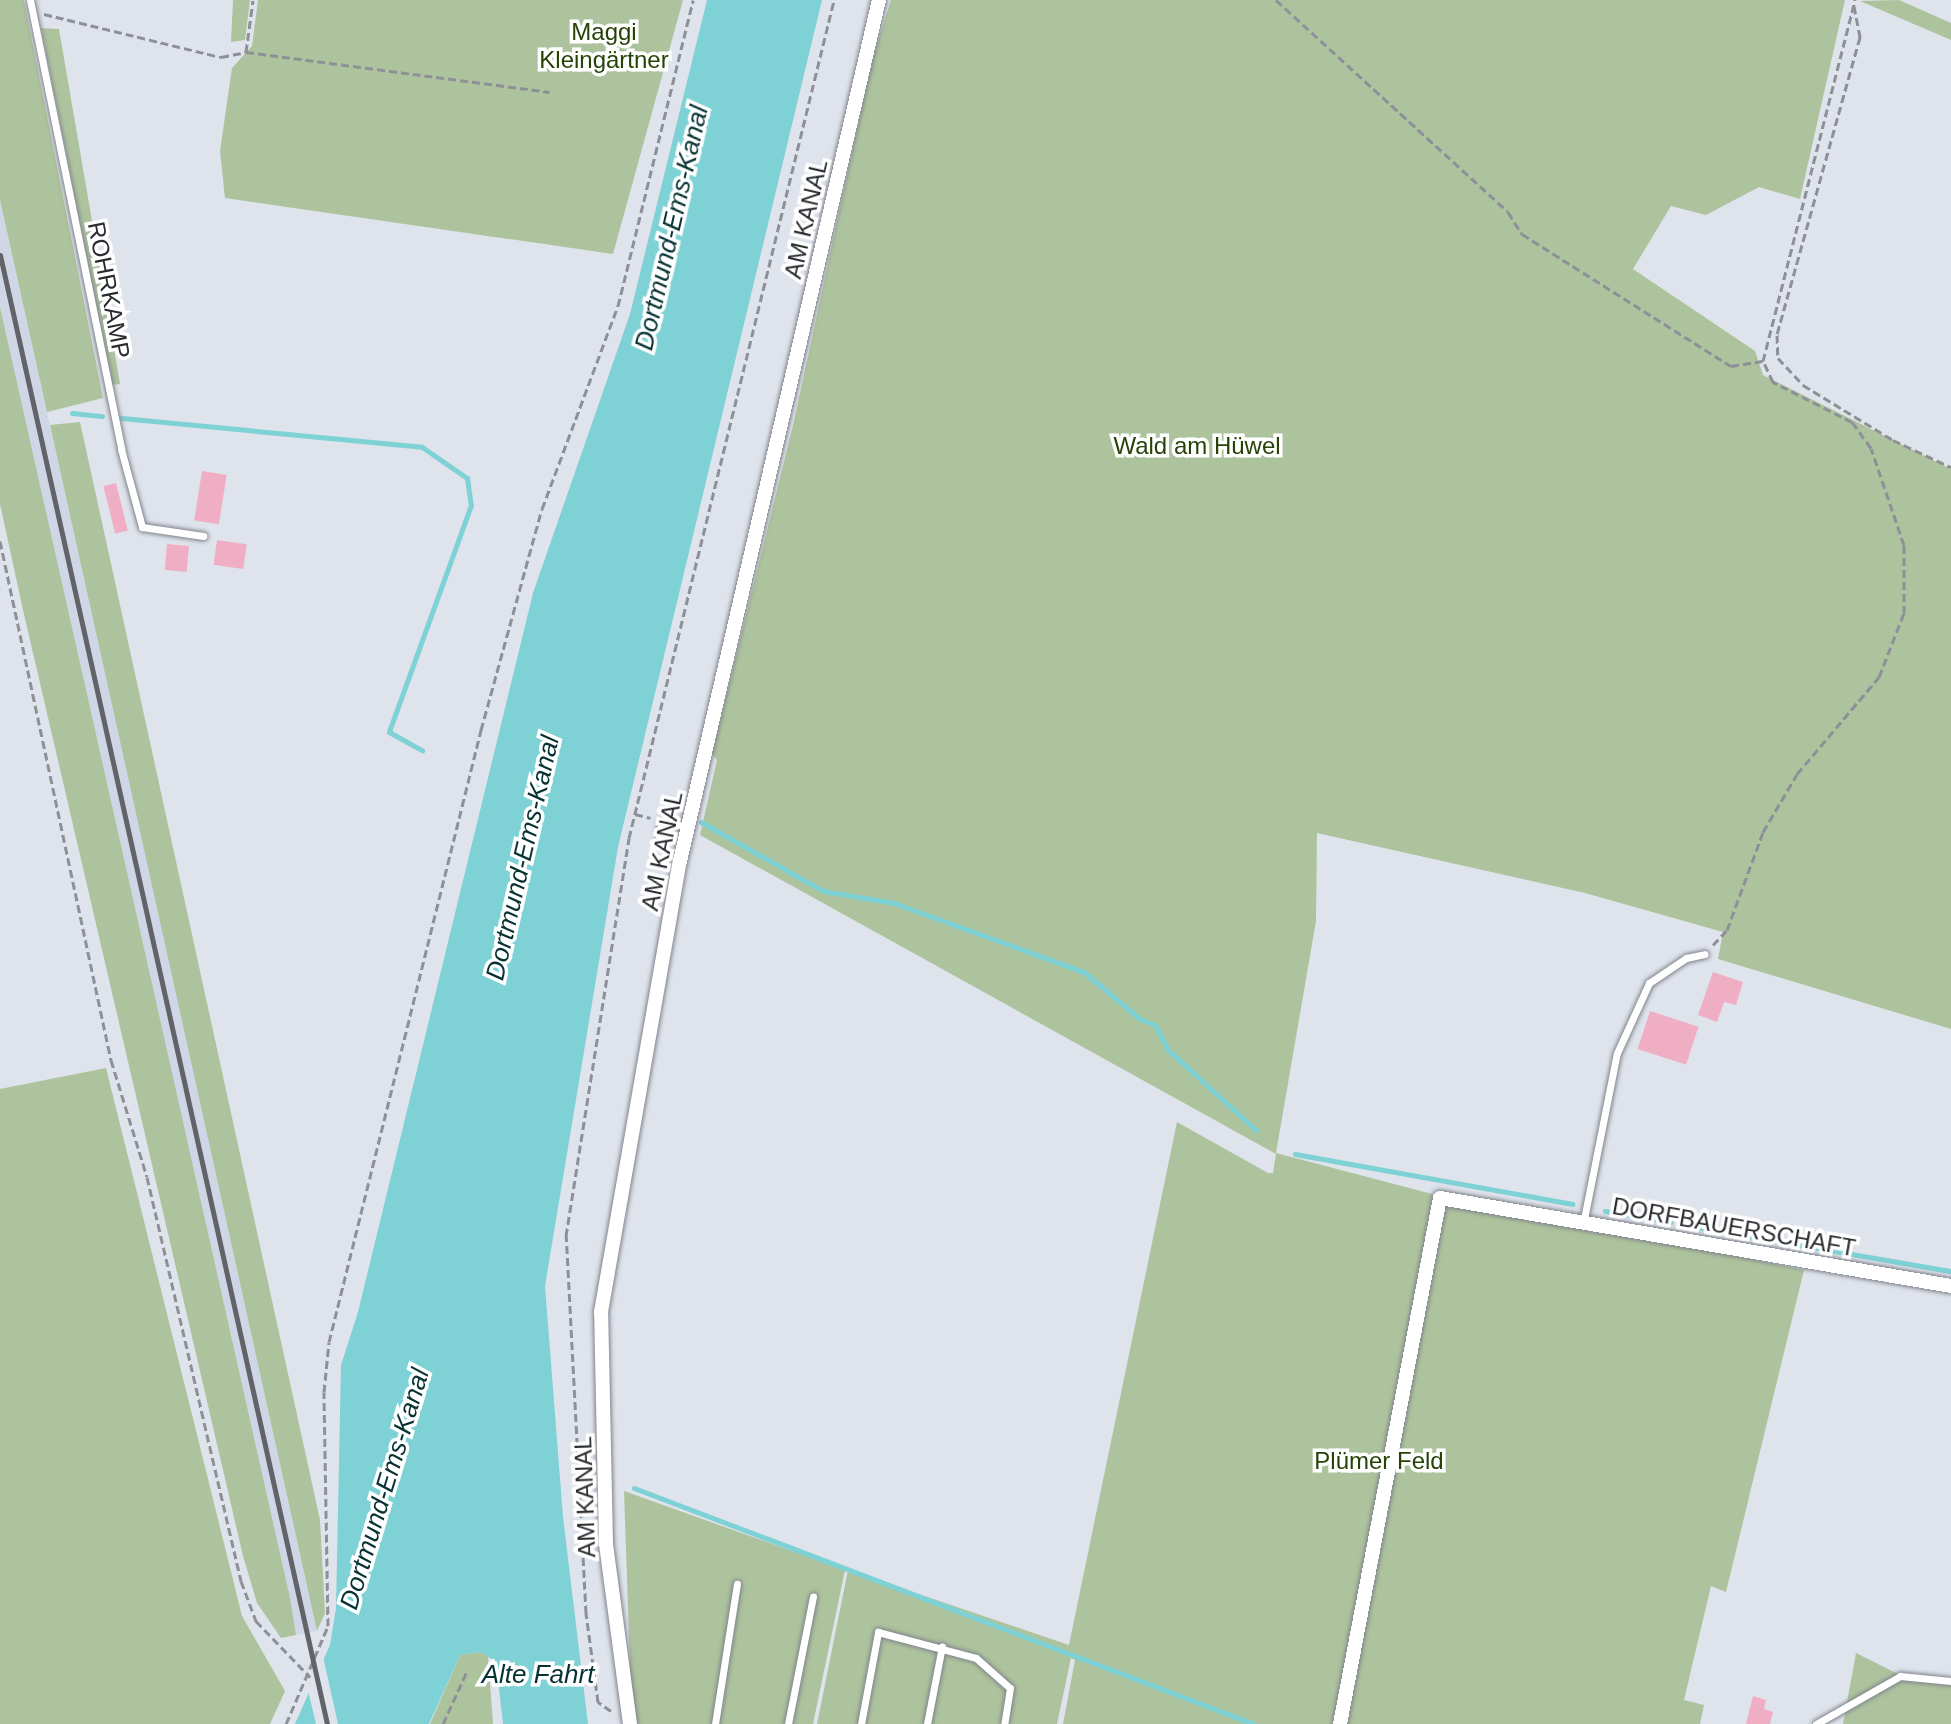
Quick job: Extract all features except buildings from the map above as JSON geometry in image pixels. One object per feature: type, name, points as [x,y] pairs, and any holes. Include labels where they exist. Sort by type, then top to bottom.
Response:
[{"type":"street","name":"AM KANAL","points":[[630,1724],[606,1544],[601,1312],[688,827],[879,0]]},
{"type":"street","points":[[1340,1724],[1440,1198],[1583,1224]]},
{"type":"street","name":"DORFBAUERSCHAFT","points":[[1583,1224],[1951,1286]]},
{"type":"lane","name":"ROHRKAMP","points":[[30,0],[121,449],[142,527],[203,536]]},
{"type":"lane","points":[[659,836],[662,821],[688,827]]},
{"type":"lane","name":"DORFBAUERSCHAFT","points":[[1583,1224],[1617,1053],[1649,983],[1686,958],[1705,954]]},
{"type":"lane","points":[[715,1724],[737,1584]]},
{"type":"lane","points":[[788,1724],[813,1596]]},
{"type":"lane","points":[[861,1724],[878,1632],[942,1646],[976,1658],[1010,1688],[1004,1724]]},
{"type":"lane","points":[[927,1724],[942,1646]]},
{"type":"lane","points":[[1816,1724],[1900,1676],[1951,1681]]},
{"type":"path","points":[[246,52],[253,0]]},
{"type":"path","points":[[286,1724],[310,1677],[328,1626],[330,1601],[324,1392],[329,1342],[481,730],[542,509],[618,306],[693,0]]},
{"type":"path","points":[[630,1724],[598,1702],[594,1674],[577,1503],[566,1236],[629,838],[834,0]]},
{"type":"path","points":[[1276,0],[1508,212],[1522,234],[1731,366],[1763,361]]},
{"type":"path","points":[[1705,954],[1727,930],[1763,832],[1790,786],[1879,677],[1904,613],[1904,545],[1882,474],[1852,422],[1773,382],[1763,361],[1854,3]]},
{"type":"path","points":[[1854,3],[1860,37],[1777,335],[1778,358],[1788,375],[1853,412],[1893,440],[1951,467]]},
{"type":"path","points":[[33,12],[221,57],[246,52],[549,92]]},
{"type":"path","points":[[1852,422],[1853,412]]},
{"type":"path","points":[[0,541],[111,1060],[147,1177],[241,1581],[256,1621],[310,1677]]},
{"type":"path","points":[[443,1724],[468,1669]]},
{"type":"shaded area","points":[[0,200],[317,1631],[296,1635],[0,307]]},
{"type":"green space","points":[[0,0],[24,0],[103,398],[47,412],[0,200]]},
{"type":"green space","points":[[233,0],[250,0],[245,40],[231,42]]},
{"type":"green space","name":"Maggi Kleingärtner","points":[[258,0],[683,0],[613,254],[225,198],[220,151],[232,68],[252,46]]},
{"type":"green space","name":"Wald am Hüwel","points":[[891,0],[1845,0],[1800,199],[1759,187],[1706,215],[1671,206],[1633,269],[1755,351],[1763,375],[1951,469],[1951,1029],[1718,959],[1723,932],[1585,893],[1317,833],[1316,921],[1276,1153],[1436,1195],[1804,1270],[1726,1592],[1711,1586],[1684,1700],[1704,1705],[1700,1724],[1063,1724],[1075,1660],[1071,1658],[1057,1724],[817,1724],[848,1570],[1069,1645],[1177,1122],[1268,1173],[1273,1173],[1276,1154],[700,835],[717,760],[712,754],[794,421],[872,60]]},
{"type":"green space","points":[[1899,0],[1951,23],[1951,40],[1860,1]]},
{"type":"green space","points":[[41,28],[59,29],[120,384],[112,385]]},
{"type":"green space","points":[[0,307],[296,1635],[281,1638],[257,1603],[243,1556],[23,610],[0,504]]},
{"type":"green space","points":[[80,422],[320,1520],[325,1613],[317,1631],[50,425]]},
{"type":"green space","points":[[106,1068],[242,1616],[285,1691],[270,1724],[0,1724],[0,1089]]},
{"type":"green space","points":[[624,1491],[845,1570],[813,1724],[632,1724]]},
{"type":"green space","points":[[481,1652],[488,1656],[493,1724],[430,1724],[460,1655]]},
{"type":"green space","points":[[1856,1653],[1898,1674],[1951,1680],[1951,1724],[1843,1724]]},
{"type":"water","points":[[707,0],[822,0],[618,847],[545,1286],[563,1517],[588,1724],[503,1724],[496,1662],[481,1652],[460,1655],[429,1724],[295,1724],[330,1645],[336,1608],[341,1365],[358,1312],[533,593],[630,314]]},
{"type":"pier","points":[[322,1652],[338,1724],[316,1724],[307,1686]]},
{"type":"waterway","points":[[72,413],[102,416]]},
{"type":"waterway","points":[[122,418],[422,447],[467,478],[471,505],[389,732],[422,750]]},
{"type":"waterway","points":[[701,822],[823,891],[894,903],[1084,972],[1140,1019],[1155,1025],[1168,1050],[1257,1131]]},
{"type":"waterway","points":[[1295,1154],[1573,1204]]},
{"type":"waterway","points":[[1605,1211],[1671,1222]]},
{"type":"waterway","points":[[1695,1227],[1951,1271]]},
{"type":"waterway","points":[[634,1488],[1254,1724]]},
{"type":"railway","points":[[0,255],[327,1724]]},
{"type":"water label","name":"Dortmund-Ems-Kanal","points":[[672,228]]},
{"type":"water label","name":"Dortmund-Ems-Kanal","points":[[523,858]]},
{"type":"water label","name":"Dortmund-Ems-Kanal","points":[[385,1489]]},
{"type":"water label","name":"Alte Fahrt","points":[[538,1675]]},
{"type":"park label","name":"Plümer Feld","points":[[1379,1461]]}]
